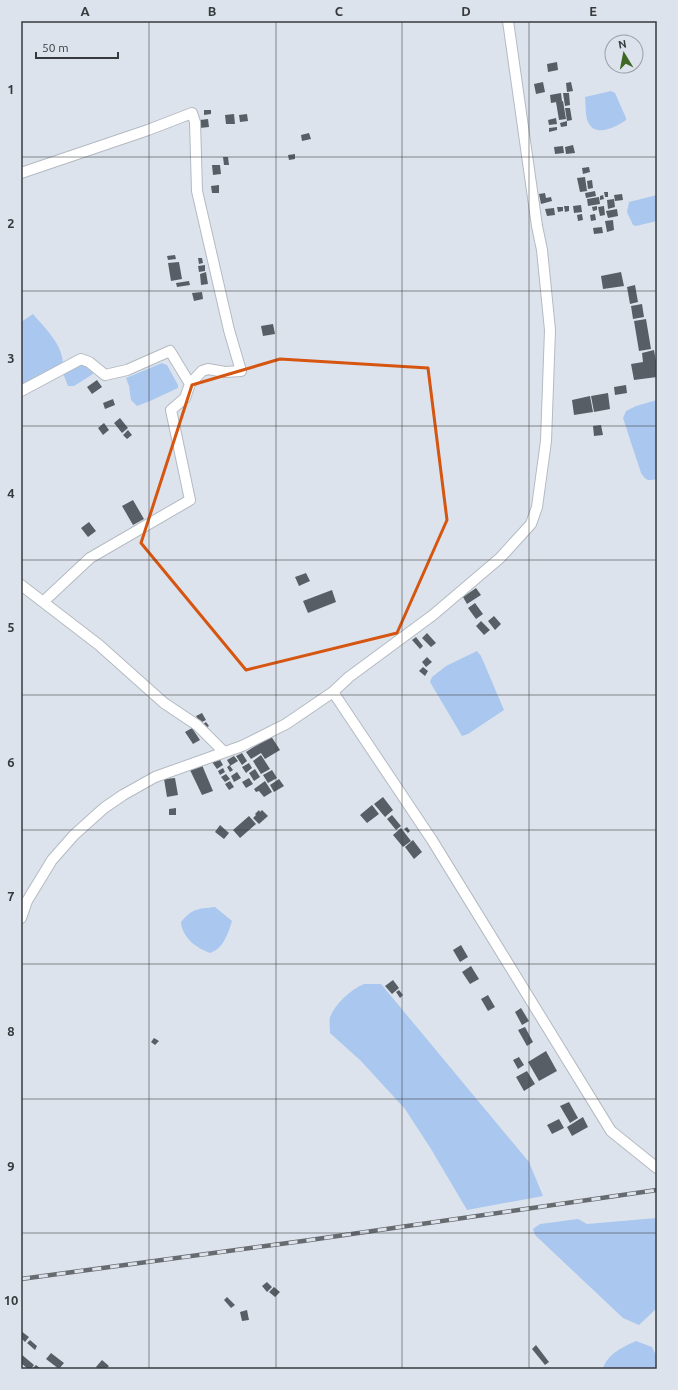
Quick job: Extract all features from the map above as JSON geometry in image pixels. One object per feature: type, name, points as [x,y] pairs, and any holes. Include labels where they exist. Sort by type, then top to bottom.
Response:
[{"type":"street","points":[[21,918],[27,901],[52,860],[74,835],[104,808],[123,795],[155,778],[242,746],[286,724],[333,692],[349,677],[433,615],[500,558],[531,524],[537,507],[546,441],[550,330],[542,250],[537,226],[508,21]]},
{"type":"street","points":[[21,173],[148,130],[192,113],[195,122],[197,191],[241,371],[226,372],[208,369],[202,371],[190,384],[185,398],[171,410],[190,500],[90,558],[43,602]]},
{"type":"street","points":[[21,391],[81,359],[89,362],[105,375],[127,370],[170,351],[190,384]]},
{"type":"street","points":[[21,585],[99,645],[164,703],[197,725],[224,752]]},
{"type":"street","points":[[333,692],[432,840],[611,1131],[657,1168]]},
{"type":"highlighted area","points":[[280,359],[428,368],[447,520],[397,633],[246,670],[141,543],[192,385]]},
{"type":"water","points":[[611,91],[615,93],[626,120],[617,126],[606,130],[595,129],[591,127],[587,119],[585,97]]},
{"type":"water","points":[[657,195],[657,221],[636,226],[633,225],[627,212],[629,202]]},
{"type":"water","points":[[33,314],[57,344],[63,364],[21,387],[21,322]]},
{"type":"water","points":[[84,363],[93,370],[93,374],[74,386],[68,386],[63,373]]},
{"type":"water","points":[[162,363],[167,365],[178,385],[178,388],[137,406],[131,400],[126,378]]},
{"type":"water","points":[[657,400],[657,479],[649,480],[644,478],[641,473],[623,418],[626,411],[636,406]]},
{"type":"water","points":[[477,651],[481,656],[504,710],[468,734],[462,736],[430,682],[432,677],[446,666]]},
{"type":"water","points":[[215,907],[232,921],[222,945],[210,953],[195,945],[187,937],[181,922],[189,914],[196,910]]},
{"type":"water","points":[[364,984],[381,984],[529,1162],[543,1196],[467,1210],[431,1149],[405,1109],[361,1061],[330,1033],[330,1017],[336,1007],[349,993]]},
{"type":"water","points":[[657,1218],[657,1308],[639,1325],[623,1318],[535,1235],[533,1229],[540,1224],[578,1219],[587,1224]]},
{"type":"water","points":[[636,1341],[652,1347],[657,1357],[657,1369],[603,1369],[608,1359],[612,1355]]},
{"type":"building","points":[[557,62],[558,70],[548,72],[547,64]]},
{"type":"building","points":[[543,82],[545,92],[536,94],[534,84]]},
{"type":"building","points":[[571,82],[573,91],[567,92],[566,83]]},
{"type":"building","points":[[561,93],[562,101],[551,103],[550,95]]},
{"type":"building","points":[[563,93],[569,93],[570,105],[565,106]]},
{"type":"building","points":[[563,101],[566,119],[559,120],[556,102]]},
{"type":"building","points":[[565,108],[570,108],[572,120],[567,121]]},
{"type":"building","points":[[204,110],[211,110],[211,114],[204,115]]},
{"type":"building","points":[[234,114],[235,124],[226,124],[225,115]]},
{"type":"building","points":[[247,114],[248,121],[240,122],[239,115]]},
{"type":"building","points":[[556,118],[557,124],[549,125],[548,120]]},
{"type":"building","points":[[208,119],[209,127],[200,128],[200,120]]},
{"type":"building","points":[[567,121],[567,126],[561,127],[560,123]]},
{"type":"building","points":[[557,127],[557,130],[549,132],[549,128]]},
{"type":"building","points":[[309,133],[311,139],[302,141],[301,135]]},
{"type":"building","points":[[573,145],[575,153],[566,154],[565,147]]},
{"type":"building","points":[[563,146],[564,153],[555,154],[554,147]]},
{"type":"building","points":[[295,154],[295,159],[289,160],[288,155]]},
{"type":"building","points":[[223,157],[228,157],[229,165],[224,165]]},
{"type":"building","points":[[212,165],[220,165],[221,174],[213,175]]},
{"type":"building","points":[[589,167],[590,172],[583,174],[582,168]]},
{"type":"building","points":[[585,177],[587,191],[580,192],[577,178]]},
{"type":"building","points":[[592,180],[593,188],[588,189],[587,181]]},
{"type":"building","points":[[219,185],[219,193],[212,193],[211,186]]},
{"type":"building","points":[[595,191],[596,196],[586,198],[585,193]]},
{"type":"building","points":[[604,192],[608,192],[608,197],[605,197]]},
{"type":"building","points":[[545,193],[546,198],[551,197],[552,201],[541,204],[539,194]]},
{"type":"building","points":[[622,194],[623,200],[615,201],[614,195]]},
{"type":"building","points":[[603,195],[604,199],[600,200],[600,196]]},
{"type":"building","points":[[599,197],[600,204],[588,206],[587,199]]},
{"type":"building","points":[[614,199],[615,207],[608,209],[607,200]]},
{"type":"building","points":[[581,205],[582,212],[574,213],[573,206]]},
{"type":"building","points":[[564,206],[569,206],[569,211],[565,212]]},
{"type":"building","points":[[597,206],[597,210],[593,211],[592,207]]},
{"type":"building","points":[[604,206],[605,215],[600,216],[598,207]]},
{"type":"building","points":[[557,207],[563,207],[563,211],[558,212]]},
{"type":"building","points":[[554,208],[555,215],[547,216],[545,209]]},
{"type":"building","points":[[617,209],[618,216],[608,218],[606,211]]},
{"type":"building","points":[[582,214],[583,220],[578,221],[577,215]]},
{"type":"building","points":[[595,214],[596,220],[591,221],[590,215]]},
{"type":"building","points":[[613,220],[614,230],[607,232],[605,221]]},
{"type":"building","points":[[602,227],[603,233],[594,234],[593,228]]},
{"type":"building","points":[[175,255],[176,259],[168,260],[167,256]]},
{"type":"building","points":[[198,258],[202,258],[203,263],[199,264]]},
{"type":"building","points":[[179,262],[182,279],[171,281],[168,263]]},
{"type":"building","points":[[205,265],[205,271],[199,272],[198,266]]},
{"type":"building","points":[[206,272],[208,284],[201,285],[200,274]]},
{"type":"building","points":[[621,272],[624,286],[603,289],[601,276]]},
{"type":"building","points":[[189,281],[190,285],[177,287],[176,283]]},
{"type":"building","points":[[635,285],[638,302],[630,304],[627,287]]},
{"type":"building","points":[[202,292],[203,299],[194,301],[192,293]]},
{"type":"building","points":[[642,304],[644,317],[633,319],[631,306]]},
{"type":"building","points":[[646,319],[651,349],[639,351],[634,321]]},
{"type":"building","points":[[273,324],[275,334],[263,336],[261,326]]},
{"type":"building","points":[[654,350],[657,377],[634,380],[631,364],[643,362],[642,353]]},
{"type":"building","points":[[97,380],[102,387],[92,394],[87,387]]},
{"type":"building","points":[[626,385],[627,393],[615,395],[614,387]]},
{"type":"building","points":[[608,393],[610,409],[594,412],[591,396]]},
{"type":"building","points":[[590,396],[593,412],[574,415],[572,400]]},
{"type":"building","points":[[113,399],[115,405],[105,409],[103,403]]},
{"type":"building","points":[[120,418],[128,428],[122,433],[114,423]]},
{"type":"building","points":[[104,423],[109,430],[103,435],[98,428]]},
{"type":"building","points":[[601,425],[603,435],[594,436],[593,426]]},
{"type":"building","points":[[128,430],[132,435],[127,439],[123,435]]},
{"type":"building","points":[[133,500],[144,519],[133,525],[122,506]]},
{"type":"building","points":[[89,522],[96,531],[88,537],[81,528]]},
{"type":"building","points":[[306,573],[310,581],[299,586],[295,577]]},
{"type":"building","points":[[476,588],[481,595],[467,604],[463,597]]},
{"type":"building","points":[[332,590],[336,602],[308,613],[303,601]]},
{"type":"building","points":[[475,603],[483,614],[476,619],[468,608]]},
{"type":"building","points":[[494,616],[501,624],[495,630],[488,621]]},
{"type":"building","points":[[481,621],[490,630],[484,635],[476,626]]},
{"type":"building","points":[[427,633],[436,643],[431,647],[422,638]]},
{"type":"building","points":[[416,637],[423,646],[420,649],[412,640]]},
{"type":"building","points":[[427,657],[432,662],[426,667],[422,662]]},
{"type":"building","points":[[423,667],[428,671],[425,676],[419,671]]},
{"type":"building","points":[[202,713],[206,720],[200,723],[196,716]]},
{"type":"building","points":[[206,722],[209,726],[204,729],[202,725]]},
{"type":"building","points":[[192,728],[200,740],[193,744],[185,732]]},
{"type":"building","points":[[271,736],[280,750],[265,759],[261,753],[251,759],[246,752]]},
{"type":"building","points":[[242,753],[247,761],[242,765],[236,756]]},
{"type":"building","points":[[261,755],[270,769],[261,774],[253,761]]},
{"type":"building","points":[[234,756],[238,761],[230,766],[233,770],[230,772],[227,767],[230,765],[227,760]]},
{"type":"building","points":[[219,758],[223,765],[217,769],[212,762]]},
{"type":"building","points":[[249,763],[252,768],[246,773],[242,767]]},
{"type":"building","points":[[202,765],[213,791],[202,795],[190,770]]},
{"type":"building","points":[[223,768],[225,772],[220,775],[218,771]]},
{"type":"building","points":[[255,769],[260,777],[254,781],[249,773]]},
{"type":"building","points":[[272,770],[277,778],[268,783],[263,775]]},
{"type":"building","points":[[237,772],[241,778],[234,782],[231,776]]},
{"type":"building","points":[[226,774],[230,779],[225,782],[221,777]]},
{"type":"building","points":[[175,778],[178,795],[167,797],[164,779]]},
{"type":"building","points":[[249,778],[253,784],[246,788],[242,782]]},
{"type":"building","points":[[279,779],[284,786],[274,792],[270,785]]},
{"type":"building","points":[[230,781],[234,787],[229,790],[225,784]]},
{"type":"building","points":[[265,781],[272,792],[264,797],[259,791],[256,792],[254,789]]},
{"type":"building","points":[[383,797],[393,810],[385,817],[374,804]]},
{"type":"building","points":[[372,805],[379,814],[367,823],[360,815]]},
{"type":"building","points":[[176,808],[176,815],[169,815],[169,809]]},
{"type":"building","points":[[259,810],[260,812],[262,810],[268,816],[259,824],[253,818]]},
{"type":"building","points":[[392,815],[401,826],[396,830],[387,819]]},
{"type":"building","points":[[249,816],[256,824],[240,838],[233,830]]},
{"type":"building","points":[[220,825],[229,833],[224,839],[215,832]]},
{"type":"building","points":[[407,827],[410,831],[408,833],[404,829]]},
{"type":"building","points":[[401,828],[411,841],[403,847],[393,835]]},
{"type":"building","points":[[413,840],[422,852],[414,859],[405,847]]},
{"type":"building","points":[[461,945],[468,957],[460,962],[453,950]]},
{"type":"building","points":[[471,966],[479,979],[470,984],[462,972]]},
{"type":"building","points":[[393,980],[399,988],[392,994],[385,986]]},
{"type":"building","points":[[399,990],[403,995],[400,998],[396,992]]},
{"type":"building","points":[[488,995],[495,1007],[488,1011],[481,999]]},
{"type":"building","points":[[521,1008],[529,1021],[522,1025],[515,1012]]},
{"type":"building","points":[[525,1027],[533,1042],[527,1046],[518,1030]]},
{"type":"building","points":[[154,1038],[159,1041],[155,1045],[151,1042]]},
{"type":"building","points":[[546,1051],[557,1071],[539,1081],[528,1062]]},
{"type":"building","points":[[519,1057],[524,1065],[518,1069],[513,1060]]},
{"type":"building","points":[[527,1071],[535,1084],[524,1091],[516,1077]]},
{"type":"building","points":[[569,1102],[578,1118],[570,1123],[560,1106]]},
{"type":"building","points":[[583,1117],[588,1127],[572,1136],[567,1127]]},
{"type":"building","points":[[559,1119],[564,1128],[552,1134],[547,1125]]},
{"type":"building","points":[[267,1282],[272,1287],[267,1292],[262,1286]]},
{"type":"building","points":[[274,1287],[280,1292],[275,1297],[269,1292]]},
{"type":"building","points":[[227,1297],[235,1305],[231,1308],[224,1300]]},
{"type":"building","points":[[247,1310],[249,1320],[242,1321],[240,1312]]},
{"type":"building","points":[[21,1331],[29,1337],[25,1342],[21,1338]]},
{"type":"building","points":[[30,1340],[37,1346],[35,1350],[27,1343]]},
{"type":"building","points":[[536,1345],[549,1362],[545,1365],[532,1349]]},
{"type":"building","points":[[51,1353],[64,1363],[59,1369],[46,1359]]},
{"type":"building","points":[[21,1354],[34,1365],[31,1369],[28,1369],[21,1363]]},
{"type":"building","points":[[102,1360],[109,1366],[106,1369],[98,1369],[96,1367]]},
{"type":"building","points":[[36,1365],[41,1369],[32,1369]]},
{"type":"railway","points":[[21,1279],[303,1241],[657,1190]]}]
